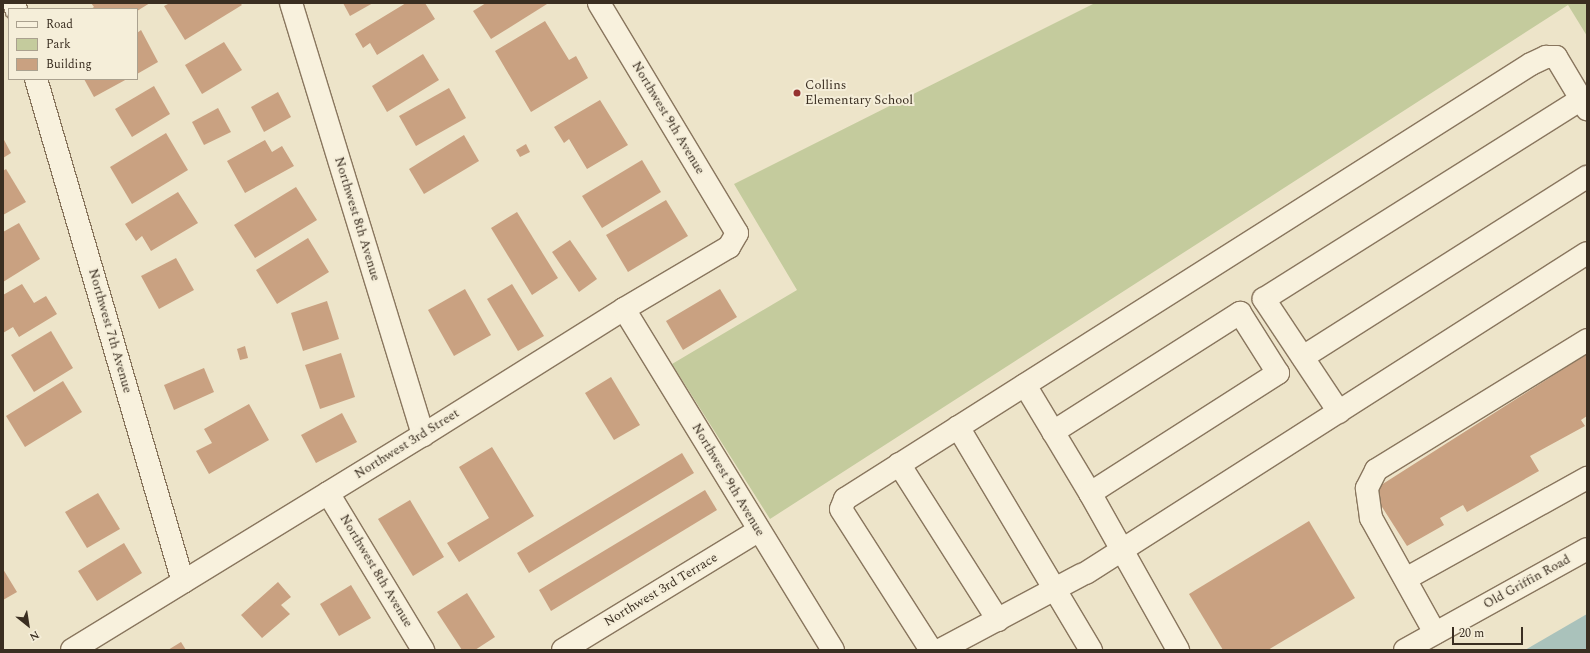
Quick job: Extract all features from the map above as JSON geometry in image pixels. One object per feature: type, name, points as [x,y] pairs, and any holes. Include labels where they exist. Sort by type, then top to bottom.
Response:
[{"type":"street","name":"Northwest 8th Avenue","points":[[291,3],[423,435]]},
{"type":"street","name":"Northwest 9th Avenue","points":[[599,3],[738,233]]},
{"type":"street","points":[[931,650],[841,509],[845,499],[1222,262],[1532,64],[1546,57],[1556,57],[1584,104],[1264,299],[1339,412]]},
{"type":"street","name":"Northwest 7th Avenue","points":[[36,80],[183,582]]},
{"type":"street","points":[[1303,357],[1587,177]]},
{"type":"street","name":"Northwest 3rd Street","points":[[72,650],[423,435],[624,309],[729,247],[738,233]]},
{"type":"street","points":[[940,650],[1084,574],[1587,253]]},
{"type":"street","name":"Northwest 9th Avenue","points":[[624,309],[758,531],[833,650]]},
{"type":"street","points":[[1053,432],[1240,313],[1278,373],[1090,493]]},
{"type":"street","points":[[1435,633],[1371,518],[1367,488],[1376,470],[1587,340]]},
{"type":"street","points":[[1025,385],[1123,550],[1178,650]]},
{"type":"street","points":[[958,427],[1092,650]]},
{"type":"street","points":[[899,464],[998,620]]},
{"type":"street","points":[[1407,581],[1409,577],[1587,478]]},
{"type":"street","name":"Northwest 8th Avenue","points":[[328,493],[424,650]]},
{"type":"street","name":"Northwest 3rd Terrace","points":[[563,650],[758,531]]},
{"type":"street","name":"Old Griffin Road","points":[[1405,650],[1587,549]]},
{"type":"green space","points":[[1095,3],[1587,3],[1587,36],[1568,5],[770,519],[672,364],[797,290],[734,184]]},
{"type":"water","points":[[1587,614],[1587,650],[1525,650]]},
{"type":"building","points":[[91,3],[150,3],[138,10],[138,8],[92,8],[94,7]]},
{"type":"building","points":[[170,3],[240,3],[242,5],[185,40],[164,6]]},
{"type":"building","points":[[343,3],[373,3],[350,16]]},
{"type":"building","points":[[406,3],[425,3],[435,19],[377,55],[370,43],[363,48],[355,34]]},
{"type":"building","points":[[486,3],[547,4],[491,39],[473,11]]},
{"type":"building","points":[[545,21],[569,60],[576,56],[588,78],[531,112],[495,51]]},
{"type":"building","points":[[141,30],[158,62],[138,73],[138,32]]},
{"type":"building","points":[[224,42],[242,70],[202,94],[185,65]]},
{"type":"building","points":[[423,54],[439,80],[387,112],[372,86]]},
{"type":"building","points":[[85,80],[125,80],[94,97]]},
{"type":"building","points":[[154,86],[170,114],[132,137],[115,109]]},
{"type":"building","points":[[449,88],[466,118],[416,146],[399,116]]},
{"type":"building","points":[[278,92],[291,117],[264,132],[251,107]]},
{"type":"building","points":[[600,100],[628,145],[587,169],[569,139],[564,143],[554,127]]},
{"type":"building","points":[[218,108],[231,132],[204,145],[192,122]]},
{"type":"building","points":[[166,133],[188,170],[132,204],[110,167]]},
{"type":"building","points":[[464,135],[479,161],[424,194],[409,169]]},
{"type":"building","points":[[3,138],[11,153],[3,158]]},
{"type":"building","points":[[265,140],[272,152],[282,146],[294,166],[245,193],[227,161]]},
{"type":"building","points":[[526,144],[530,152],[520,157],[516,150]]},
{"type":"building","points":[[642,160],[661,192],[602,228],[582,196]]},
{"type":"building","points":[[6,169],[26,202],[3,215],[3,171]]},
{"type":"building","points":[[296,187],[317,220],[255,258],[234,225]]},
{"type":"building","points":[[178,192],[198,223],[151,251],[142,236],[136,241],[125,224]]},
{"type":"building","points":[[666,200],[688,236],[628,272],[606,235]]},
{"type":"building","points":[[517,212],[558,278],[532,295],[491,228]]},
{"type":"building","points":[[19,223],[40,259],[3,282],[3,232]]},
{"type":"building","points":[[308,238],[329,272],[277,304],[256,270]]},
{"type":"building","points":[[570,240],[597,279],[579,292],[552,252]]},
{"type":"building","points":[[176,258],[194,290],[159,309],[141,276]]},
{"type":"building","points":[[22,284],[34,303],[46,296],[57,314],[19,337],[13,327],[3,333],[3,295]]},
{"type":"building","points":[[512,284],[544,336],[518,351],[487,299]]},
{"type":"building","points":[[465,289],[491,335],[454,356],[428,310]]},
{"type":"building","points":[[720,289],[737,317],[683,350],[666,321]]},
{"type":"building","points":[[327,301],[339,339],[303,351],[291,313]]},
{"type":"building","points":[[51,331],[73,368],[34,392],[11,355]]},
{"type":"building","points":[[245,346],[248,358],[240,360],[237,349]]},
{"type":"building","points":[[341,353],[355,397],[320,409],[305,365]]},
{"type":"building","points":[[1587,354],[1587,416],[1581,420],[1585,426],[1530,456],[1539,471],[1467,512],[1463,505],[1440,518],[1444,525],[1407,546],[1375,496],[1378,487]]},
{"type":"building","points":[[204,368],[214,392],[174,410],[164,385]]},
{"type":"building","points":[[611,377],[640,425],[614,440],[585,393]]},
{"type":"building","points":[[63,381],[82,412],[25,447],[6,416]]},
{"type":"building","points":[[249,404],[269,440],[209,474],[196,451],[212,443],[204,429]]},
{"type":"building","points":[[342,413],[357,442],[316,463],[301,435]]},
{"type":"building","points":[[492,447],[534,516],[459,562],[447,543],[489,518],[459,467]]},
{"type":"building","points":[[682,453],[694,473],[529,573],[517,553]]},
{"type":"building","points":[[705,490],[717,510],[551,611],[539,590]]},
{"type":"building","points":[[98,493],[120,529],[87,548],[65,512]]},
{"type":"building","points":[[410,500],[444,557],[413,576],[378,519]]},
{"type":"building","points":[[1309,521],[1355,598],[1268,650],[1223,650],[1189,594]]},
{"type":"building","points":[[124,543],[142,573],[97,601],[78,571]]},
{"type":"building","points":[[3,569],[17,592],[3,600]]},
{"type":"building","points":[[278,582],[291,597],[281,605],[290,614],[262,638],[241,615]]},
{"type":"building","points":[[351,585],[371,618],[339,636],[320,604]]},
{"type":"building","points":[[467,593],[495,637],[475,650],[462,650],[437,612]]},
{"type":"building","points":[[181,642],[186,650],[168,650]]},
{"type":"place","name":"Collins Elementary School","points":[[797,93]]}]
